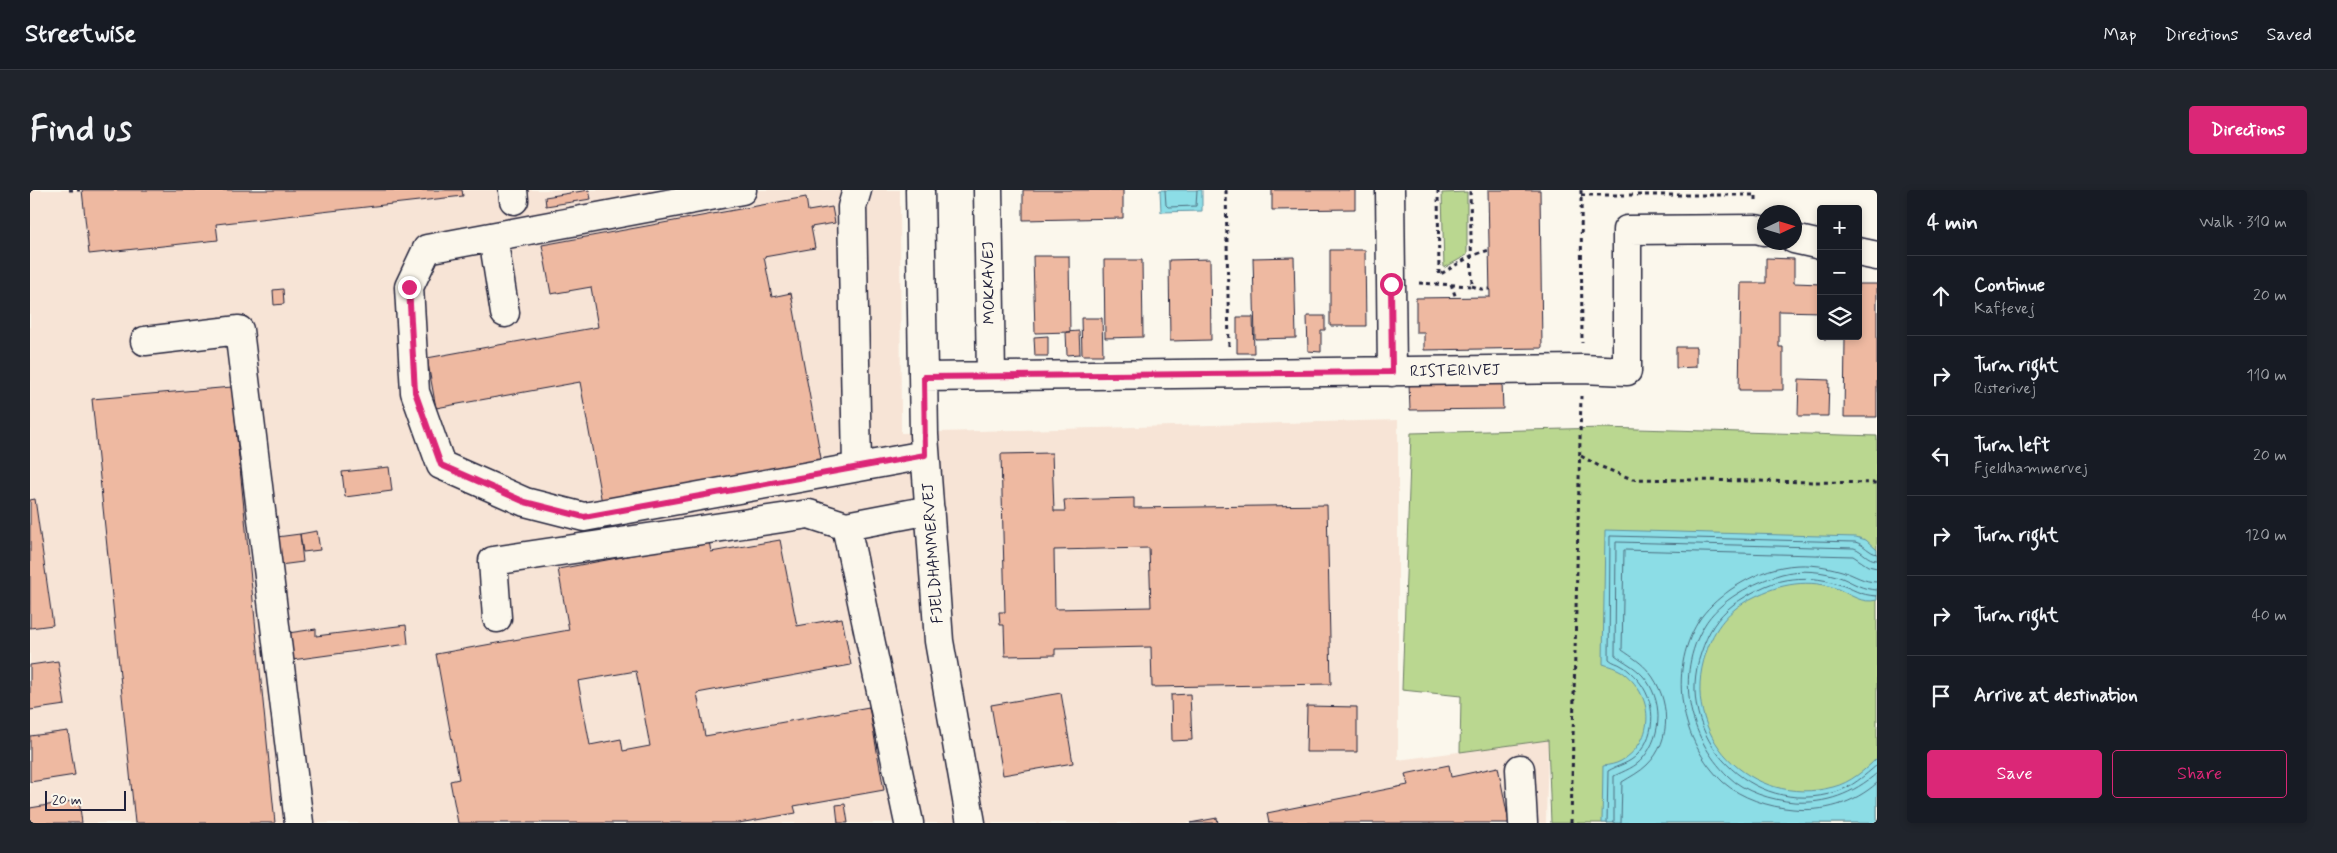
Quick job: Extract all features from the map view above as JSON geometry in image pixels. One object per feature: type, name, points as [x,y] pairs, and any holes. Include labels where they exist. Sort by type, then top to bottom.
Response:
[{"type":"street","points":[[742,190],[427,249],[409,287],[415,392],[441,465],[525,502],[584,517],[925,455]]},
{"type":"street","points":[[857,190],[852,207],[857,466]]},
{"type":"street","name":"FJELDHAMMERVEJ","points":[[920,190],[925,455],[939,640],[966,822]]},
{"type":"street","name":"MOKKAVEJ","points":[[988,190],[991,376]]},
{"type":"street","points":[[1390,190],[1392,372]]},
{"type":"street","name":"RISTERIVEJ","points":[[924,377],[1627,370],[1627,230],[1757,230]]},
{"type":"street","points":[[493,236],[505,313]]},
{"type":"street","points":[[1802,240],[1817,243]]},
{"type":"street","points":[[1862,253],[1877,256]]},
{"type":"street","points":[[145,341],[239,330],[299,823]]},
{"type":"street","points":[[497,618],[493,561],[809,514],[846,526],[930,510]]},
{"type":"street","points":[[846,526],[909,823]]},
{"type":"street","points":[[1520,769],[1522,823]]},
{"type":"path","points":[[69,190],[80,190]]},
{"type":"path","points":[[1226,190],[1229,375]]},
{"type":"path","points":[[1438,190],[1439,283]]},
{"type":"path","points":[[1470,190],[1472,286]]},
{"type":"path","points":[[1571,823],[1581,456],[1581,192],[1756,195],[1757,205]]},
{"type":"path","points":[[1439,276],[1471,256],[1489,250]]},
{"type":"path","points":[[1429,283],[1490,289]]},
{"type":"path","points":[[1450,284],[1456,298]]},
{"type":"path","points":[[1581,456],[1599,466],[1632,479],[1877,483]]},
{"type":"shaded area","points":[[30,190],[900,190],[901,433],[1398,420],[1398,760],[1548,740],[1546,823],[30,823]]},
{"type":"green space","points":[[1467,192],[1467,255],[1444,268],[1442,193]]},
{"type":"green space","points":[[1603,428],[1877,436],[1877,823],[1551,823],[1548,740],[1460,752],[1461,696],[1402,690],[1411,433]]},
{"type":"water","points":[[1160,190],[1202,190],[1202,211],[1161,212]]},
{"type":"water","points":[[1605,530],[1856,537],[1866,540],[1877,550],[1877,600],[1861,600],[1838,589],[1806,583],[1784,586],[1764,592],[1737,607],[1718,627],[1706,653],[1700,683],[1702,711],[1712,737],[1728,759],[1749,776],[1775,787],[1803,791],[1833,787],[1851,779],[1877,758],[1877,823],[1602,823],[1603,766],[1619,762],[1633,752],[1641,741],[1646,729],[1647,717],[1645,704],[1640,692],[1632,681],[1621,671],[1603,664]]},
{"type":"building","points":[[82,190],[462,190],[463,196],[216,224],[218,240],[89,254]]},
{"type":"building","points":[[589,190],[591,199],[546,206],[545,197]]},
{"type":"building","points":[[1023,190],[1123,190],[1123,218],[1023,220]]},
{"type":"building","points":[[1272,190],[1355,190],[1355,209],[1272,210]]},
{"type":"building","points":[[1488,190],[1540,190],[1542,348],[1424,350],[1424,332],[1416,332],[1416,298],[1490,297]]},
{"type":"building","points":[[806,197],[808,211],[832,207],[835,223],[811,227],[815,248],[764,257],[772,297],[791,293],[822,464],[602,503],[580,382],[436,408],[427,358],[598,327],[591,287],[551,294],[542,245]]},
{"type":"building","points":[[1330,250],[1365,250],[1366,326],[1330,326]]},
{"type":"building","points":[[1033,256],[1069,256],[1070,332],[1035,333]]},
{"type":"building","points":[[1294,257],[1296,338],[1255,339],[1253,258]]},
{"type":"building","points":[[1766,258],[1794,259],[1794,283],[1817,284],[1817,312],[1779,311],[1779,347],[1783,347],[1783,390],[1739,390],[1741,283],[1766,283]]},
{"type":"building","points":[[1210,259],[1211,340],[1170,341],[1169,260]]},
{"type":"building","points":[[1104,260],[1142,260],[1143,337],[1105,338]]},
{"type":"building","points":[[1862,284],[1877,284],[1877,417],[1844,417],[1845,340],[1862,340]]},
{"type":"building","points":[[283,289],[284,304],[274,305],[273,290]]},
{"type":"building","points":[[1307,316],[1325,316],[1325,330],[1321,330],[1321,352],[1308,351]]},
{"type":"building","points":[[1237,317],[1253,317],[1254,353],[1237,353]]},
{"type":"building","points":[[1081,318],[1102,318],[1103,355],[1082,355]]},
{"type":"building","points":[[1079,331],[1080,354],[1067,355],[1066,332]]},
{"type":"building","points":[[1048,336],[1048,356],[1035,356],[1034,337]]},
{"type":"building","points":[[1676,347],[1696,347],[1696,367],[1676,368]]},
{"type":"building","points":[[1799,379],[1829,380],[1828,416],[1798,416]]},
{"type":"building","points":[[1409,383],[1502,383],[1503,409],[1410,410]]},
{"type":"building","points":[[232,387],[275,823],[135,823],[92,399]]},
{"type":"building","points":[[1052,453],[1054,511],[1065,511],[1064,500],[1134,498],[1134,508],[1327,505],[1331,684],[1152,687],[1151,647],[1055,649],[1055,655],[1005,656],[1004,625],[1000,625],[999,612],[1005,612],[1001,454]],"holes":[[[1149,548],[1151,607],[1055,609],[1054,550]]]},
{"type":"building","points":[[389,467],[392,491],[345,497],[342,472]]},
{"type":"building","points":[[35,499],[53,625],[30,628],[30,500]]},
{"type":"building","points":[[317,531],[320,550],[303,552],[300,534]]},
{"type":"building","points":[[300,534],[303,562],[272,566],[269,538]]},
{"type":"building","points":[[780,540],[797,626],[842,618],[851,665],[697,693],[705,736],[869,707],[884,790],[794,806],[796,813],[739,823],[458,823],[450,781],[459,779],[436,654],[569,630],[558,569],[709,541],[711,552]],"holes":[[[636,671],[650,746],[623,751],[621,739],[590,745],[578,681]]]},
{"type":"building","points":[[406,625],[408,644],[285,661],[281,634],[316,629],[316,636]]},
{"type":"building","points":[[58,661],[65,705],[30,710],[30,665]]},
{"type":"building","points":[[1061,693],[1073,763],[1003,775],[991,705]]},
{"type":"building","points":[[1190,694],[1192,740],[1172,741],[1171,695]]},
{"type":"building","points":[[1307,706],[1357,707],[1357,752],[1306,752]]},
{"type":"building","points":[[68,731],[75,775],[30,782],[30,736]]},
{"type":"building","points":[[1449,765],[1451,777],[1498,767],[1509,823],[1269,823],[1267,813],[1408,785],[1405,774]]},
{"type":"building","points":[[79,800],[82,823],[30,823],[30,808]]},
{"type":"building","points":[[845,804],[848,823],[838,823],[836,805]]},
{"type":"building","points":[[1217,818],[1218,823],[1190,823]]},
{"type":"route","points":[[409,287],[415,392],[441,465],[525,502],[584,517],[925,455],[924,377],[1392,372],[1391,284]]}]
